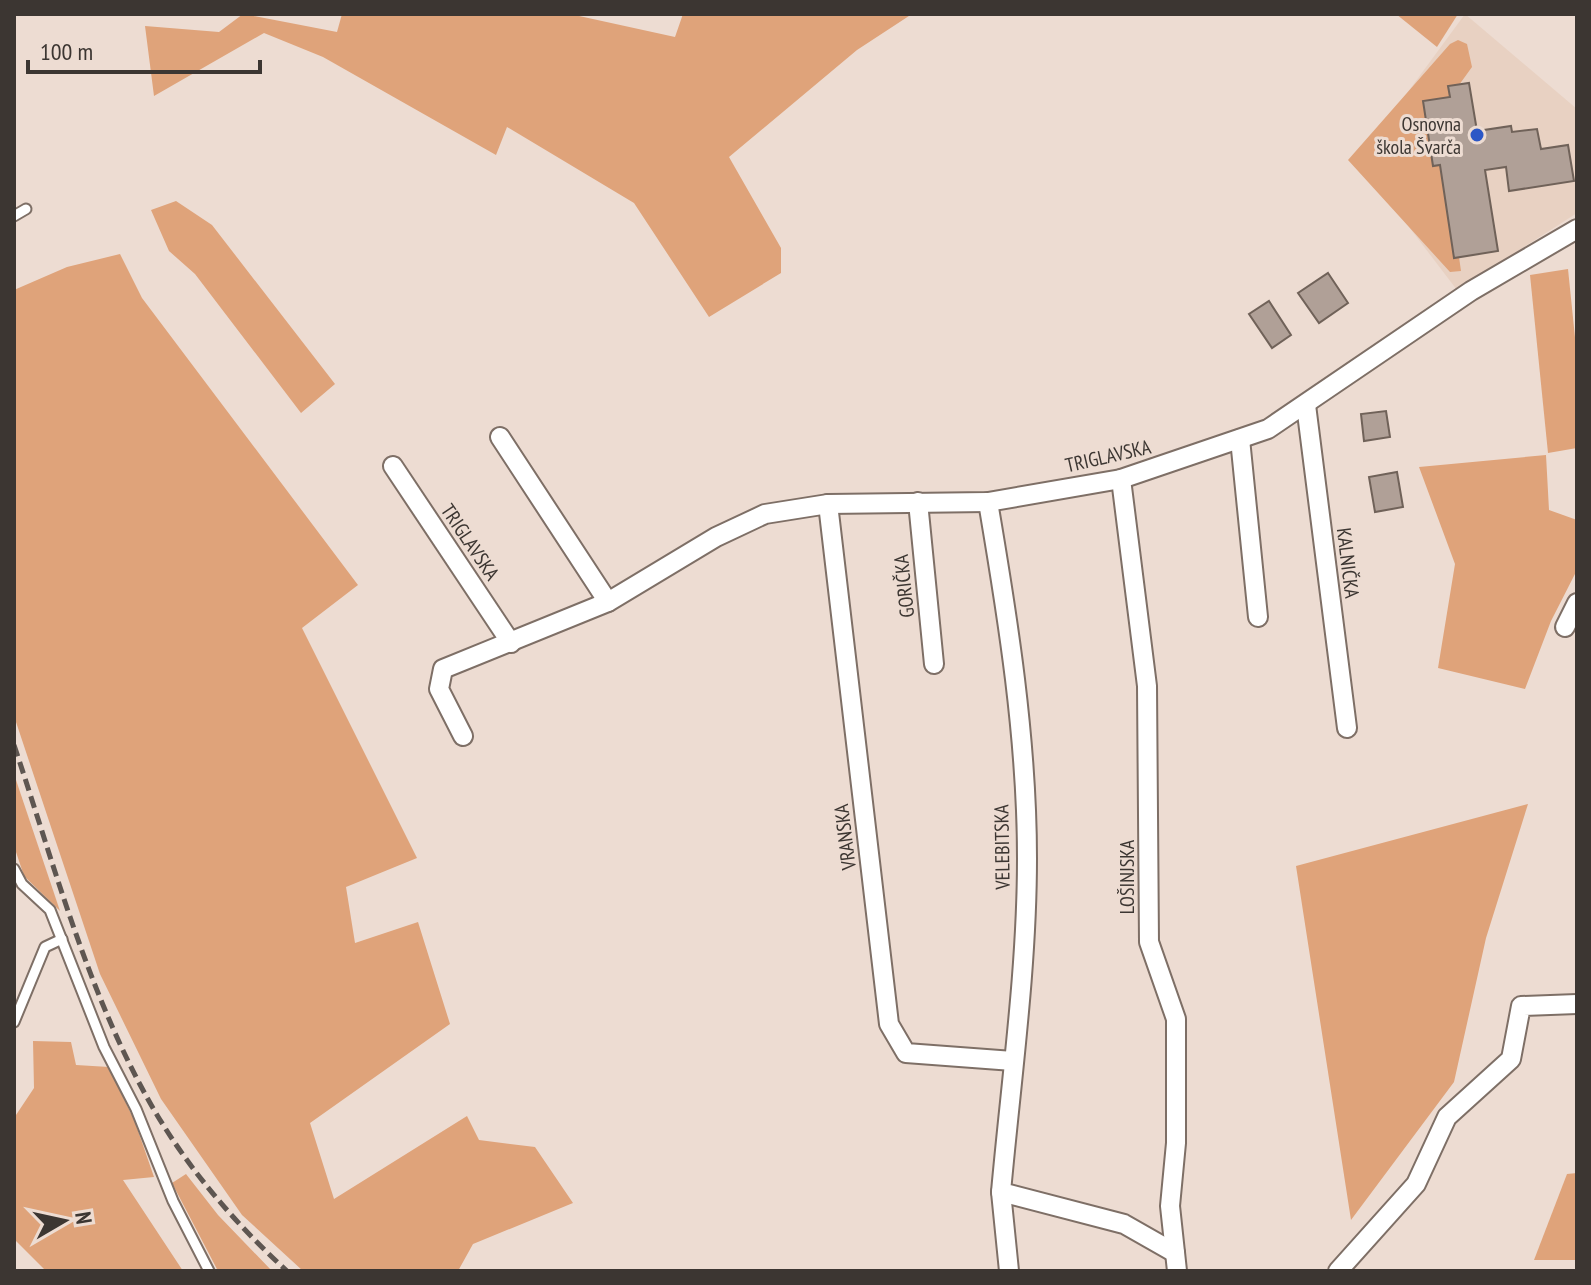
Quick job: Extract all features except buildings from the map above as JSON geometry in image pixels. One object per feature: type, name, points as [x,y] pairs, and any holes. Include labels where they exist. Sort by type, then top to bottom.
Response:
[{"type":"street","name":"TRIGLAVSKA","points":[[463,736],[439,689],[443,669],[608,602],[716,537],[765,514],[828,504],[988,502],[1121,479],[1240,439],[1268,429],[1471,291],[1577,229]]},
{"type":"street","name":"KALNIČKA","points":[[1306,405],[1347,728]]},
{"type":"street","points":[[500,437],[608,602]]},
{"type":"street","points":[[1240,439],[1258,617]]},
{"type":"street","name":"TRIGLAVSKA","points":[[393,466],[511,643]]},
{"type":"street","name":"LOŠINJSKA","points":[[1121,479],[1147,686],[1149,942],[1176,1019],[1176,1143],[1170,1206],[1176,1262]]},
{"type":"street","name":"GORIČKA","points":[[918,502],[934,664]]},
{"type":"street","name":"VELEBITSKA","points":[[988,502],[1013,653],[1027,857],[1001,1192],[1009,1271]]},
{"type":"street","name":"VRANSKA","points":[[828,504],[889,1024],[906,1053],[1013,1061]]},
{"type":"street","points":[[1565,627],[1577,603]]},
{"type":"street","points":[[1338,1271],[1416,1184],[1447,1117],[1511,1059],[1521,1006],[1577,1004]]},
{"type":"street","points":[[1001,1192],[1124,1224],[1176,1262]]},
{"type":"lane","points":[[14,216],[26,209]]},
{"type":"lane","points":[[14,869],[22,884],[50,910],[104,1047],[136,1109],[173,1201],[209,1271]]},
{"type":"lane","points":[[14,1022],[45,947],[62,939]]},
{"type":"shaded area","points":[[243,14],[337,32],[342,14],[570,14],[675,37],[683,14],[912,14],[857,50],[729,157],[781,248],[781,273],[709,317],[634,203],[507,127],[496,155],[323,57],[264,33],[154,96],[145,26],[219,32]]},
{"type":"shaded area","points":[[1396,14],[1458,14],[1437,47]]},
{"type":"shaded area","name":"Osnovna škola Švarča","points":[[1465,14],[1577,109],[1577,213],[1457,290],[1358,160]]},
{"type":"shaded area","points":[[1458,40],[1467,44],[1472,67],[1459,85],[1448,86],[1450,97],[1423,101],[1433,165],[1440,165],[1454,257],[1459,257],[1461,271],[1450,272],[1348,160],[1450,44]]},
{"type":"shaded area","points":[[176,201],[212,225],[335,384],[301,413],[195,274],[169,251],[151,210]]},
{"type":"shaded area","points":[[120,254],[142,298],[358,585],[302,628],[417,858],[346,887],[355,943],[418,922],[450,1024],[310,1123],[334,1199],[467,1116],[479,1140],[535,1147],[573,1203],[473,1244],[458,1271],[303,1271],[242,1215],[161,1099],[100,974],[14,716],[14,290],[67,267]]},
{"type":"shaded area","points":[[1568,269],[1577,357],[1577,448],[1548,453],[1530,275]]},
{"type":"shaded area","points":[[1546,455],[1549,510],[1577,520],[1577,570],[1551,621],[1525,689],[1438,668],[1455,564],[1419,467]]},
{"type":"shaded area","points":[[14,774],[60,911],[24,876],[14,846]]},
{"type":"shaded area","points":[[1528,804],[1486,938],[1454,1082],[1351,1220],[1296,866]]},
{"type":"shaded area","points":[[33,1041],[71,1042],[76,1065],[109,1067],[135,1122],[154,1177],[123,1180],[183,1271],[46,1271],[14,1239],[14,1118],[34,1088]]},
{"type":"shaded area","points":[[1577,1173],[1577,1260],[1534,1260],[1567,1174]]},
{"type":"shaded area","points":[[186,1174],[218,1215],[272,1271],[218,1271],[172,1183]]},
{"type":"railway","points":[[14,745],[87,965],[144,1092],[208,1188],[287,1271]]},
{"type":"place","name":"Osnovna škola Švarča","points":[[1477,135]]}]
